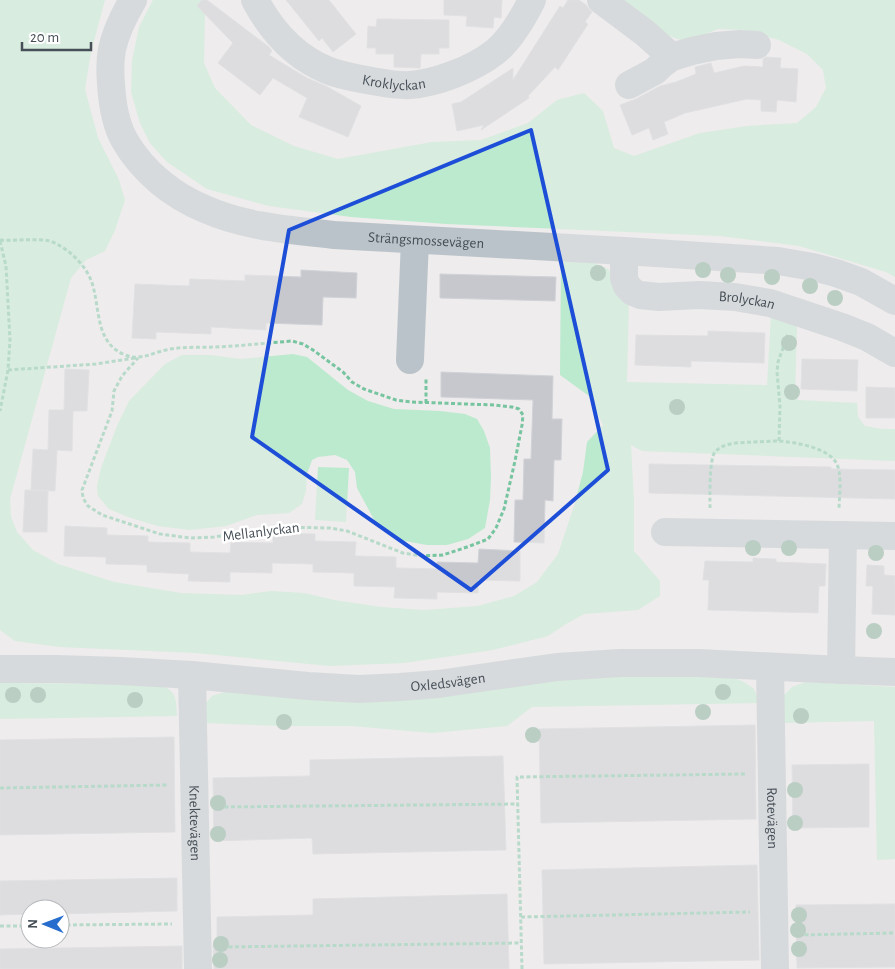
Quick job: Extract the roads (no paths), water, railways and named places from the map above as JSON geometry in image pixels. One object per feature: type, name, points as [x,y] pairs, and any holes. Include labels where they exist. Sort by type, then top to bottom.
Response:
[{"type":"street","name":"Strängsmossevägen","points":[[133,0],[118,31],[112,49],[110,70],[111,93],[116,118],[124,140],[150,174],[186,200],[205,210],[232,219],[296,231],[415,240],[778,261],[836,273],[862,282],[895,301]]},
{"type":"street","name":"Kroklyckan","points":[[255,0],[263,16],[276,33],[294,49],[328,71],[350,77],[410,85],[431,82],[460,72],[496,51],[522,20],[532,0]]},
{"type":"street","points":[[601,0],[672,57]]},
{"type":"street","points":[[629,85],[655,71],[672,57],[716,46],[757,45]]},
{"type":"street","points":[[410,360],[415,240]]},
{"type":"street","name":"Brolyckan","points":[[624,251],[624,278],[627,286],[633,292],[640,295],[659,297],[700,295],[735,297],[770,303],[842,327],[867,337],[895,353]]},
{"type":"street","points":[[665,532],[895,536]]},
{"type":"street","points":[[841,535],[841,670]]},
{"type":"street","name":"Oxledsvägen","points":[[0,669],[94,670],[192,675],[360,689],[400,688],[557,667],[620,663],[698,663],[895,672]]},
{"type":"street","name":"Rotevägen","points":[[770,667],[776,969]]},
{"type":"street","name":"Knektevägen","points":[[192,675],[198,947]]}]
